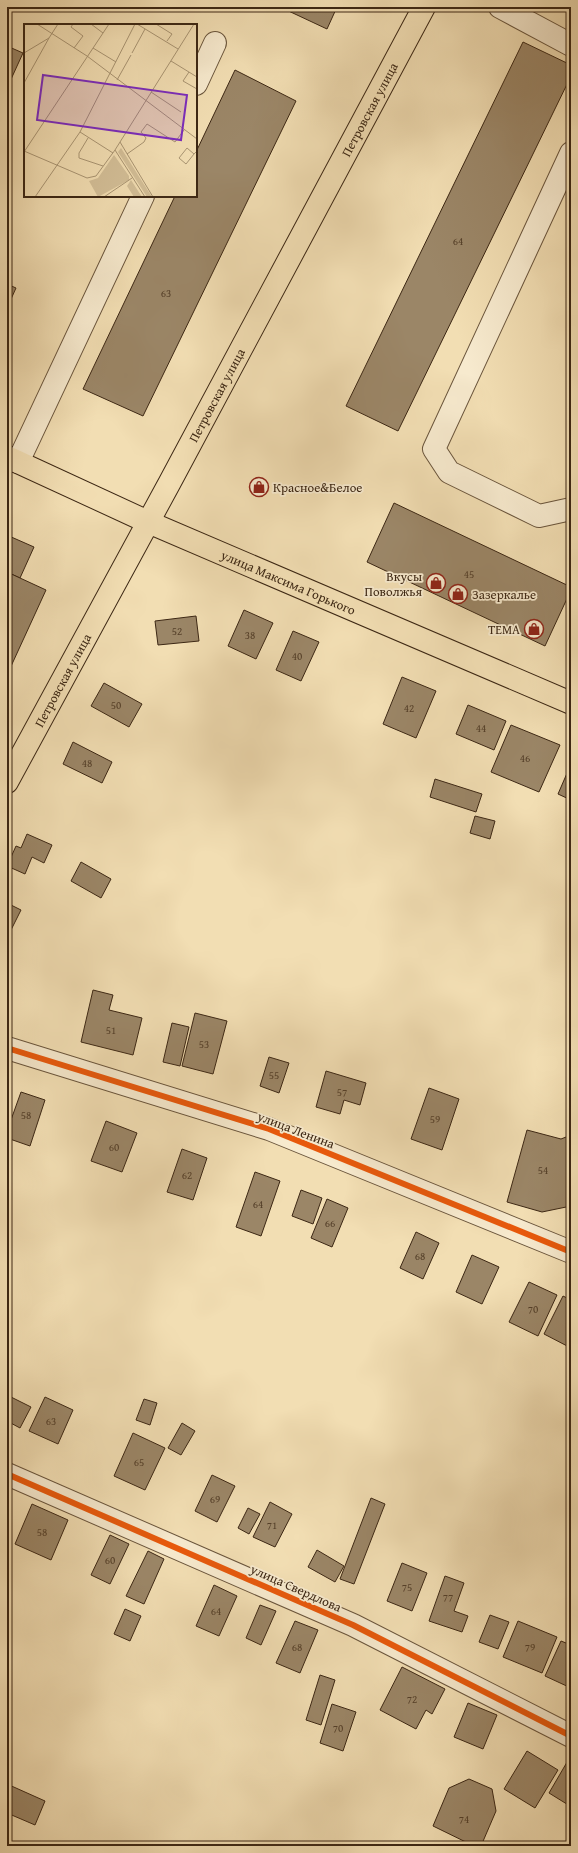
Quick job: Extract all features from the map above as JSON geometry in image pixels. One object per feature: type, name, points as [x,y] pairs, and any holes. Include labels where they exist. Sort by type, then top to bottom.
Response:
[{"type":"main road","name":"Петровская улица","points":[[7,782],[424,7]]},
{"type":"main road","name":"улица Максима Горького","points":[[12,459],[148,522],[571,703]]},
{"type":"street","points":[[500,7],[571,45]]},
{"type":"street","points":[[197,82],[215,43]]},
{"type":"street","points":[[571,153],[434,449],[449,472],[539,516],[571,509]]},
{"type":"street","points":[[12,459],[143,197]]},
{"type":"street","name":"улица Ленина","points":[[7,1048],[269,1129],[571,1252]]},
{"type":"street","name":"улица Свердлова","points":[[7,1474],[353,1625],[571,1736]]},
{"type":"building","points":[[280,7],[337,7],[327,29]]},
{"type":"building","points":[[523,42],[571,65],[571,76],[398,431],[346,406]]},
{"type":"building","points":[[7,46],[23,53],[7,88]]},
{"type":"building","points":[[235,70],[296,101],[143,416],[83,389],[175,197],[197,197],[197,150]]},
{"type":"building","points":[[7,284],[16,288],[7,308]]},
{"type":"building","points":[[394,503],[571,587],[571,590],[545,646],[367,562]]},
{"type":"building","points":[[9,536],[34,547],[20,578],[7,572],[7,540]]},
{"type":"building","points":[[7,572],[46,590],[7,675]]},
{"type":"building","points":[[244,610],[273,623],[256,659],[228,646]]},
{"type":"building","points":[[196,616],[199,641],[158,645],[155,621]]},
{"type":"building","points":[[293,631],[319,642],[301,681],[276,670]]},
{"type":"building","points":[[402,677],[436,691],[416,738],[383,724]]},
{"type":"building","points":[[104,683],[142,704],[129,727],[91,706]]},
{"type":"building","points":[[468,705],[506,721],[494,750],[456,734]]},
{"type":"building","points":[[511,725],[560,745],[539,792],[491,772]]},
{"type":"building","points":[[73,742],[112,762],[102,783],[63,764]]},
{"type":"building","points":[[571,764],[571,800],[558,794]]},
{"type":"building","points":[[435,779],[482,794],[476,812],[430,797]]},
{"type":"building","points":[[475,816],[495,821],[490,839],[470,833]]},
{"type":"building","points":[[27,834],[52,845],[44,863],[32,857],[25,874],[7,866],[16,846],[21,848]]},
{"type":"building","points":[[81,862],[111,879],[101,898],[71,881]]},
{"type":"building","points":[[7,903],[21,910],[8,936],[7,936]]},
{"type":"building","points":[[93,990],[113,995],[109,1010],[142,1018],[133,1055],[81,1042]]},
{"type":"building","points":[[195,1013],[227,1021],[213,1074],[182,1066]]},
{"type":"building","points":[[172,1023],[189,1027],[180,1066],[163,1062]]},
{"type":"building","points":[[269,1057],[289,1063],[279,1093],[260,1086]]},
{"type":"building","points":[[326,1071],[366,1083],[360,1105],[344,1100],[340,1114],[316,1107]]},
{"type":"building","points":[[429,1088],[459,1099],[442,1150],[411,1139]]},
{"type":"building","points":[[21,1092],[45,1100],[30,1146],[7,1138],[7,1131]]},
{"type":"building","points":[[106,1121],[137,1133],[122,1172],[91,1161]]},
{"type":"building","points":[[527,1130],[561,1139],[571,1135],[571,1206],[542,1212],[507,1202]]},
{"type":"building","points":[[182,1149],[207,1158],[193,1200],[167,1192]]},
{"type":"building","points":[[255,1172],[280,1181],[261,1236],[236,1227]]},
{"type":"building","points":[[301,1190],[322,1198],[313,1224],[292,1216]]},
{"type":"building","points":[[327,1199],[348,1208],[332,1247],[311,1238]]},
{"type":"building","points":[[416,1232],[439,1243],[423,1279],[400,1268]]},
{"type":"building","points":[[472,1255],[499,1267],[482,1304],[456,1292]]},
{"type":"building","points":[[529,1282],[557,1295],[538,1336],[509,1322]]},
{"type":"building","points":[[563,1296],[571,1300],[571,1348],[544,1334]]},
{"type":"building","points":[[9,1396],[31,1407],[20,1428],[7,1421],[7,1400]]},
{"type":"building","points":[[45,1397],[73,1410],[58,1444],[29,1431]]},
{"type":"building","points":[[144,1399],[157,1403],[150,1425],[136,1420]]},
{"type":"building","points":[[182,1423],[195,1431],[181,1455],[168,1448]]},
{"type":"building","points":[[133,1433],[165,1448],[145,1490],[114,1476]]},
{"type":"building","points":[[212,1475],[235,1486],[217,1522],[195,1511]]},
{"type":"building","points":[[371,1498],[385,1504],[354,1584],[340,1579]]},
{"type":"building","points":[[270,1502],[292,1514],[275,1547],[253,1537]]},
{"type":"building","points":[[32,1504],[68,1520],[51,1560],[15,1544]]},
{"type":"building","points":[[248,1508],[260,1514],[249,1534],[238,1528]]},
{"type":"building","points":[[110,1535],[129,1544],[110,1584],[91,1575]]},
{"type":"building","points":[[317,1550],[344,1566],[335,1582],[308,1567]]},
{"type":"building","points":[[148,1551],[164,1559],[144,1604],[126,1596]]},
{"type":"building","points":[[402,1563],[427,1573],[412,1611],[387,1601]]},
{"type":"building","points":[[445,1576],[464,1583],[454,1611],[468,1616],[462,1632],[429,1621]]},
{"type":"building","points":[[214,1585],[237,1596],[219,1636],[196,1626]]},
{"type":"building","points":[[260,1605],[276,1611],[261,1645],[246,1638]]},
{"type":"building","points":[[125,1609],[141,1616],[130,1641],[114,1634]]},
{"type":"building","points":[[490,1615],[509,1622],[498,1649],[479,1642]]},
{"type":"building","points":[[295,1621],[318,1630],[300,1673],[276,1663]]},
{"type":"building","points":[[518,1621],[557,1637],[542,1673],[503,1657]]},
{"type":"building","points":[[561,1641],[571,1645],[571,1688],[545,1676]]},
{"type":"building","points":[[402,1667],[445,1689],[432,1714],[426,1710],[416,1729],[380,1710]]},
{"type":"building","points":[[320,1675],[335,1680],[321,1725],[306,1720]]},
{"type":"building","points":[[468,1703],[497,1715],[483,1749],[454,1737]]},
{"type":"building","points":[[332,1704],[356,1712],[343,1751],[320,1743]]},
{"type":"building","points":[[527,1751],[558,1770],[535,1808],[504,1789]]},
{"type":"building","points":[[571,1757],[570,1806],[549,1793]]},
{"type":"building","points":[[469,1779],[492,1789],[496,1811],[481,1846],[474,1846],[433,1826],[449,1788]]},
{"type":"building","points":[[7,1784],[45,1801],[35,1825],[7,1813]]},
{"type":"cycle path","points":[[7,1048],[269,1129],[571,1252]]},
{"type":"cycle path","points":[[7,1474],[353,1625],[571,1736]]},
{"type":"place","name":"Красное&Белое","points":[[259,487]]},
{"type":"place","name":"Вкусы Поволжья","points":[[436,583]]},
{"type":"place","name":"Зазеркалье","points":[[458,594]]},
{"type":"place","name":"ТЕМА","points":[[534,629]]}]
